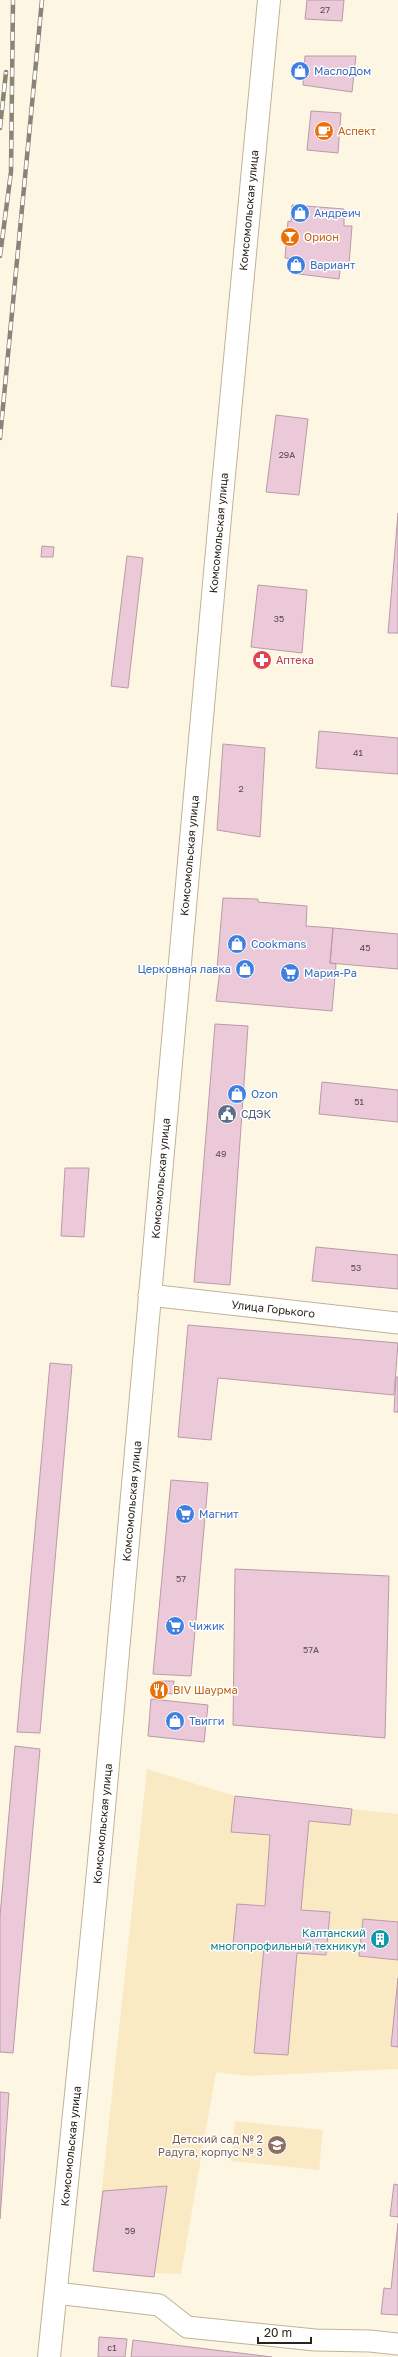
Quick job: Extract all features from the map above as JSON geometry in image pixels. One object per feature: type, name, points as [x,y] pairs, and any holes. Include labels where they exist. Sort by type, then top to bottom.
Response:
[{"type":"street","name":"Комсомольская улица","points":[[49,2357],[110,1745],[149,1295],[206,691],[218,529],[269,0]]},
{"type":"street","name":"Улица Горького","points":[[149,1295],[398,1323]]},
{"type":"street","points":[[56,2293],[159,2305],[187,2328],[315,2340],[370,2341],[398,2344]]},
{"type":"shaded area","points":[[147,1769],[235,1796],[398,1814],[398,2069],[249,2076],[216,2072],[181,2274],[93,2271]]},
{"type":"shaded area","name":"Детский сад № 2 Радуга, корпус № 3","points":[[235,2121],[323,2130],[319,2170],[231,2161]]},
{"type":"building","points":[[307,0],[344,0],[342,21],[305,19]]},
{"type":"building","points":[[305,56],[356,56],[352,92],[303,85]]},
{"type":"building","name":"Аспект","points":[[311,111],[341,113],[338,153],[307,150]]},
{"type":"building","points":[[292,205],[344,209],[344,226],[352,226],[349,264],[341,263],[339,279],[291,273],[293,259],[285,258],[288,221],[291,222]]},
{"type":"building","points":[[276,415],[308,419],[299,495],[266,492]]},
{"type":"building","points":[[398,513],[398,633],[388,633]]},
{"type":"building","points":[[42,546],[54,547],[53,557],[41,557]]},
{"type":"building","points":[[127,556],[143,558],[128,688],[111,686]]},
{"type":"building","points":[[258,585],[307,590],[302,653],[251,647]]},
{"type":"building","points":[[319,731],[398,738],[398,774],[316,768]]},
{"type":"building","points":[[223,744],[265,748],[260,837],[217,830]]},
{"type":"building","points":[[223,898],[258,899],[258,902],[307,906],[306,926],[333,928],[330,963],[336,964],[332,1011],[216,1001],[220,970],[217,969]]},
{"type":"building","points":[[333,928],[398,934],[398,969],[330,963]]},
{"type":"building","points":[[215,1024],[248,1026],[230,1285],[194,1282]]},
{"type":"building","points":[[322,1082],[398,1090],[398,1122],[319,1114]]},
{"type":"building","points":[[65,1168],[89,1168],[84,1237],[61,1236]]},
{"type":"building","points":[[316,1247],[398,1255],[398,1289],[312,1281]]},
{"type":"building","points":[[188,1325],[398,1343],[394,1395],[218,1378],[211,1440],[178,1437]]},
{"type":"building","points":[[50,1363],[72,1365],[40,1733],[17,1732]]},
{"type":"building","points":[[396,1377],[398,1377],[398,1412],[394,1412]]},
{"type":"building","points":[[171,1480],[208,1483],[191,1676],[153,1674]]},
{"type":"building","points":[[235,1569],[389,1576],[385,1738],[233,1725]]},
{"type":"building","points":[[159,1681],[174,1681],[173,1694],[157,1692]]},
{"type":"building","points":[[151,1699],[208,1705],[204,1742],[148,1736]]},
{"type":"building","points":[[15,1746],[40,1749],[13,2053],[0,2052],[0,1916]]},
{"type":"building","points":[[235,1796],[352,1809],[350,1825],[309,1821],[301,1910],[330,1912],[326,1955],[297,1953],[288,2055],[254,2053],[264,1947],[233,1944],[237,1904],[265,1906],[270,1835],[231,1832]]},
{"type":"building","name":"Калтанский многопрофильный техникум","points":[[363,1919],[398,1922],[398,1960],[359,1956]]},
{"type":"building","points":[[398,1978],[398,2047],[391,2046]]},
{"type":"building","points":[[0,2092],[9,2093],[0,2219]]},
{"type":"building","points":[[394,2184],[398,2185],[398,2217],[390,2216]]},
{"type":"building","points":[[167,2186],[154,2277],[93,2271],[103,2191]]},
{"type":"building","points":[[398,2223],[398,2315],[381,2314],[384,2288],[391,2289]]},
{"type":"building","points":[[99,2337],[127,2339],[125,2357],[98,2357]]},
{"type":"building","points":[[133,2340],[272,2357],[131,2357]]},
{"type":"railway","points":[[0,256],[11,172],[13,0]]},
{"type":"railway","points":[[0,438],[42,0]]},
{"type":"railway","points":[[0,128],[6,72]]},
{"type":"place","name":"МаслоДом","points":[[300,71]]},
{"type":"place","name":"Аспект","points":[[324,131]]},
{"type":"place","name":"Андреич","points":[[300,213]]},
{"type":"place","name":"Орион","points":[[290,237]]},
{"type":"place","name":"Вариант","points":[[296,265]]},
{"type":"place","name":"Аптека","points":[[262,660]]},
{"type":"place","name":"Cookmans","points":[[237,944]]},
{"type":"place","name":"Церковная лавка","points":[[245,969]]},
{"type":"place","name":"Мария-Ра","points":[[290,973]]},
{"type":"place","name":"Ozon","points":[[237,1094]]},
{"type":"place","name":"СДЭК","points":[[227,1114]]},
{"type":"place","name":"Магнит","points":[[185,1514]]},
{"type":"place","name":"Чижик","points":[[175,1626]]},
{"type":"place","name":"BIV Шаурма","points":[[159,1690]]},
{"type":"place","name":"Твигги","points":[[175,1721]]},
{"type":"place","name":"Калтанский многопрофильный техникум","points":[[380,1939]]},
{"type":"place","name":"Детский сад № 2 Радуга, корпус № 3","points":[[277,2145]]}]
